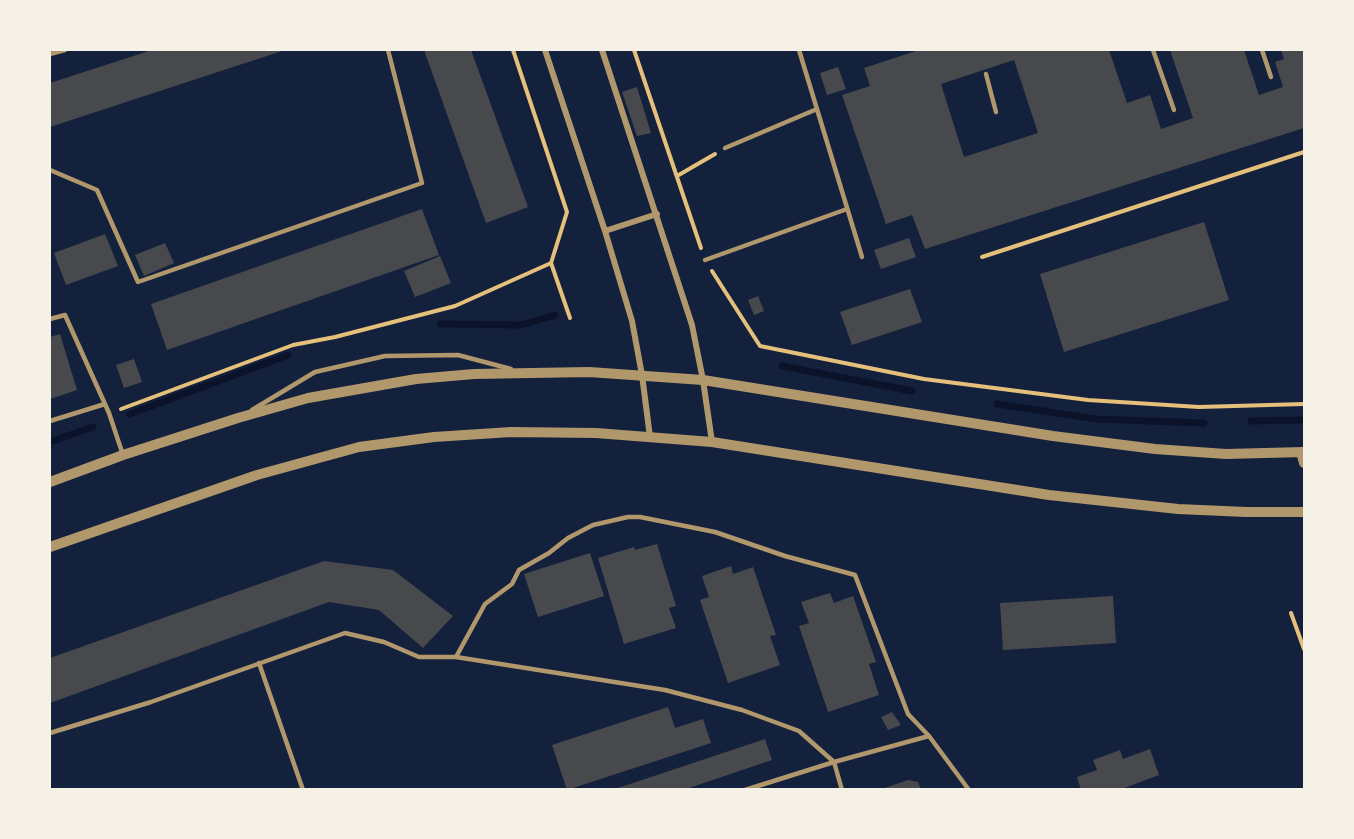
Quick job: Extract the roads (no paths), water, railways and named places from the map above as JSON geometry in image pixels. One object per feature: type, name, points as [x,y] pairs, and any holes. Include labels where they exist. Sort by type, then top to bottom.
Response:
[{"type":"street","points":[[544,50],[605,231],[632,321],[650,437]]},
{"type":"street","points":[[602,50],[692,325],[712,442]]},
{"type":"street","points":[[605,231],[657,214]]},
{"type":"street","points":[[50,482],[123,455],[308,398],[416,379],[474,374],[589,372],[703,380],[1053,436],[1155,449],[1226,454],[1303,452],[1305,463]]},
{"type":"street","points":[[50,547],[257,475],[359,447],[434,437],[511,432],[650,437],[712,442],[1061,496],[1178,509],[1305,512]]},
{"type":"lane","points":[[50,54],[65,50]]},
{"type":"lane","points":[[50,170],[97,190],[138,282],[411,187],[422,183],[388,50]]},
{"type":"lane","points":[[799,50],[862,257]]},
{"type":"lane","points":[[1154,50],[1174,110]]},
{"type":"lane","points":[[1262,50],[1271,77]]},
{"type":"lane","points":[[986,74],[996,112]]},
{"type":"lane","points":[[725,148],[817,109]]},
{"type":"lane","points":[[705,260],[847,209]]},
{"type":"lane","points":[[50,319],[65,315],[109,413],[123,455]]},
{"type":"lane","points":[[238,418],[315,372],[385,356],[458,355],[525,373]]},
{"type":"lane","points":[[50,421],[105,404]]},
{"type":"lane","points":[[456,657],[485,604],[512,584],[519,570],[531,561],[549,553],[568,538],[593,525],[628,517],[640,517],[715,532],[785,556],[855,575],[908,714],[929,736],[969,789]]},
{"type":"lane","points":[[50,733],[151,702],[345,633],[384,642],[419,657],[456,657],[665,690],[742,710],[799,731],[834,762],[842,789]]},
{"type":"lane","points":[[259,663],[303,789]]},
{"type":"lane","points":[[745,789],[929,736]]},
{"type":"waterway","points":[[441,324],[521,325],[555,315]]},
{"type":"waterway","points":[[130,414],[288,355]]},
{"type":"waterway","points":[[782,366],[912,391]]},
{"type":"waterway","points":[[997,404],[1096,419],[1204,423]]},
{"type":"waterway","points":[[1251,421],[1304,420]]},
{"type":"waterway","points":[[50,442],[93,427]]}]
